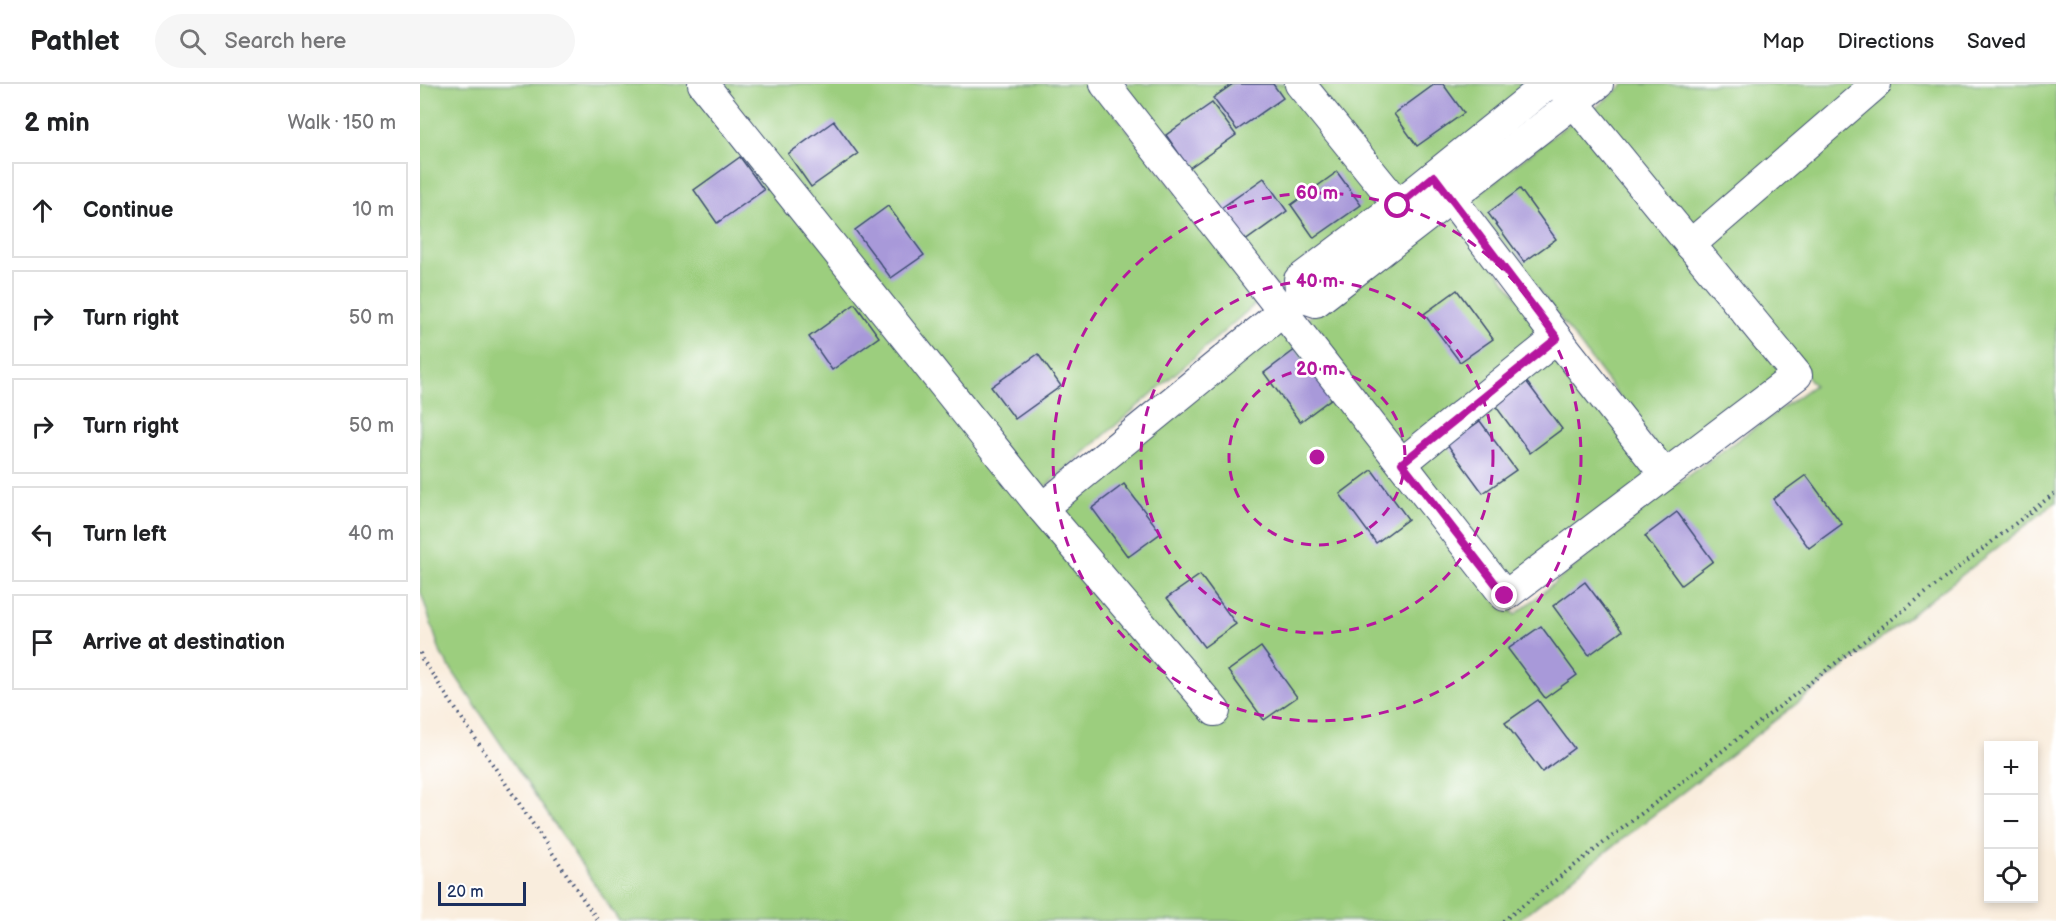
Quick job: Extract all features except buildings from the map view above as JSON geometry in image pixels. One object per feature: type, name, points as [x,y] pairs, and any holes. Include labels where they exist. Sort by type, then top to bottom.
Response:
[{"type":"street","points":[[703,84],[1042,508],[1215,711]]},
{"type":"street","points":[[1105,84],[1292,305],[1402,463],[1505,596],[1797,375],[1566,93]]},
{"type":"street","points":[[1300,84],[1398,206]]},
{"type":"street","points":[[1042,508],[1292,305],[1316,302],[1442,187],[1548,84]]},
{"type":"street","points":[[1292,305],[1299,280],[1398,206],[1442,187],[1566,93],[1598,84]]},
{"type":"street","points":[[1690,245],[1876,84]]},
{"type":"street","points":[[1442,187],[1665,475]]},
{"type":"street","points":[[1402,463],[1557,338]]},
{"type":"path","points":[[1503,921],[2056,492]]},
{"type":"path","points":[[420,652],[422,659],[597,921]]},
{"type":"green space","points":[[420,84],[695,84],[1052,509],[1282,323],[1515,615],[1675,485],[1814,385],[1593,110],[1625,84],[2056,84],[2056,502],[1517,921],[619,921],[441,654],[420,590]]},
{"type":"green space","points":[[713,84],[1092,84],[1260,300],[1039,492]]},
{"type":"green space","points":[[1117,84],[1288,84],[1384,204],[1277,288]]},
{"type":"green space","points":[[1309,84],[1531,84],[1397,194]]},
{"type":"green space","points":[[1580,115],[1797,382],[1672,467],[1471,200]]},
{"type":"green space","points":[[1447,208],[1549,336],[1405,452],[1306,320]]},
{"type":"green space","points":[[1556,347],[1661,478],[1520,595],[1415,463]]},
{"type":"route","points":[[1398,206],[1434,176],[1557,338],[1402,463],[1505,596]]}]
